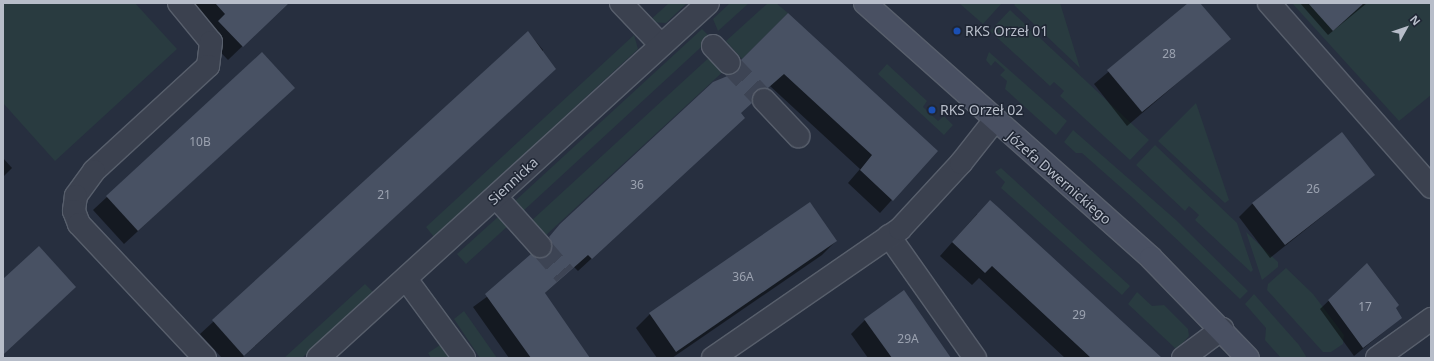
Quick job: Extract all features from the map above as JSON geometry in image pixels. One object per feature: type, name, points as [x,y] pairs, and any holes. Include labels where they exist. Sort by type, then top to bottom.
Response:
[{"type":"street","points":[[179,3],[211,42],[208,66],[94,171],[76,196],[74,211],[79,224],[205,358]]},
{"type":"street","points":[[622,3],[661,45]]},
{"type":"street","name":"Siennicka","points":[[318,358],[708,3]]},
{"type":"street","name":"Józefa Dwernickiego","points":[[865,3],[994,121],[1151,258],[1222,329],[1248,358]]},
{"type":"street","points":[[1269,3],[1431,187]]},
{"type":"street","points":[[713,46],[729,63]]},
{"type":"street","points":[[764,100],[798,136]]},
{"type":"street","points":[[713,358],[889,236],[908,221],[961,163],[994,121]]},
{"type":"street","points":[[496,197],[540,246]]},
{"type":"street","points":[[889,236],[975,358]]},
{"type":"street","points":[[406,279],[464,358]]},
{"type":"street","points":[[1377,358],[1431,319]]},
{"type":"street","points":[[1183,358],[1222,329]]},
{"type":"shaded area","points":[[3,3],[135,3],[177,49],[55,161],[3,103]]},
{"type":"shaded area","points":[[669,3],[687,3],[666,23],[648,22]]},
{"type":"shaded area","points":[[730,3],[749,3],[718,31],[713,19]]},
{"type":"shaded area","points":[[768,3],[776,3],[788,13],[742,59],[726,41]]},
{"type":"shaded area","points":[[959,3],[1002,3],[983,24]]},
{"type":"shaded area","points":[[1016,3],[1060,3],[1080,68],[1014,5]]},
{"type":"shaded area","points":[[1292,3],[1431,3],[1431,95],[1399,121]]},
{"type":"shaded area","points":[[1010,10],[1149,140],[1130,160],[1060,96],[1064,91],[1054,82],[1050,86],[990,31]]},
{"type":"shaded area","points":[[702,29],[711,38],[521,213],[514,206],[515,201]]},
{"type":"shaded area","points":[[634,35],[638,49],[434,237],[426,227]]},
{"type":"shaded area","points":[[989,52],[1067,121],[1056,135],[1005,89],[1007,81],[1000,75],[1005,70],[995,61],[991,66],[986,60]]},
{"type":"shaded area","points":[[714,53],[728,67],[544,237],[530,222]]},
{"type":"shaded area","points":[[887,64],[927,101],[923,107],[938,121],[944,116],[953,125],[944,135],[878,74]]},
{"type":"shaded area","points":[[1196,103],[1229,200],[1225,203],[1158,141]]},
{"type":"shaded area","points":[[1073,130],[1176,220],[1248,291],[1240,299],[1134,199],[1082,153],[1076,153],[1064,142]]},
{"type":"shaded area","points":[[1155,145],[1237,223],[1253,270],[1251,272],[1195,220],[1199,215],[1189,206],[1185,211],[1136,165]]},
{"type":"shaded area","points":[[1001,168],[1130,286],[1122,295],[1001,188],[1005,182],[995,172]]},
{"type":"shaded area","points":[[499,216],[509,225],[466,264],[457,254]]},
{"type":"shaded area","points":[[1246,232],[1278,262],[1278,267],[1262,280]]},
{"type":"shaded area","points":[[1286,268],[1313,294],[1344,335],[1343,344],[1331,352],[1323,352],[1267,290],[1268,284]]},
{"type":"shaded area","points":[[365,284],[373,292],[302,358],[284,358]]},
{"type":"shaded area","points":[[1137,292],[1152,306],[1164,305],[1188,329],[1189,336],[1179,347],[1175,348],[1128,304]]},
{"type":"shaded area","points":[[1254,294],[1299,345],[1307,358],[1281,358],[1265,340],[1266,328],[1245,304]]},
{"type":"shaded area","points":[[464,311],[497,358],[480,358],[454,319]]},
{"type":"shaded area","points":[[440,345],[449,358],[431,358],[428,353]]},
{"type":"building","points":[[215,3],[289,3],[243,47],[218,21],[225,14]]},
{"type":"building","points":[[1188,3],[1200,3],[1231,39],[1142,112],[1107,70]]},
{"type":"building","points":[[1308,3],[1364,3],[1333,31]]},
{"type":"building","points":[[788,13],[938,151],[893,201],[860,170],[872,155],[784,74],[768,88],[756,91],[752,103],[741,113],[745,118],[592,259],[588,255],[545,293],[590,358],[531,358],[485,294],[531,254],[542,258],[549,255],[552,244],[549,237],[560,224],[713,82],[737,72],[741,60]]},
{"type":"building","points":[[528,31],[556,69],[244,356],[212,320]]},
{"type":"building","points":[[262,52],[295,88],[138,231],[106,196]]},
{"type":"building","points":[[1342,132],[1375,175],[1285,245],[1252,203]]},
{"type":"building","points":[[990,200],[1162,358],[1091,358],[992,266],[985,273],[952,242]]},
{"type":"building","points":[[810,202],[837,241],[676,352],[649,313]]},
{"type":"building","points":[[39,246],[76,287],[3,355],[3,279]]},
{"type":"building","points":[[1367,263],[1399,305],[1396,308],[1402,318],[1363,348],[1328,300]]},
{"type":"building","points":[[904,290],[951,358],[892,358],[864,319]]},
{"type":"tunnel","points":[[729,63],[764,100]]},
{"type":"tunnel","points":[[540,246],[565,275]]},
{"type":"place","name":"RKS Orzeł 01","points":[[957,31]]},
{"type":"place","name":"RKS Orzeł 02","points":[[932,110]]}]
